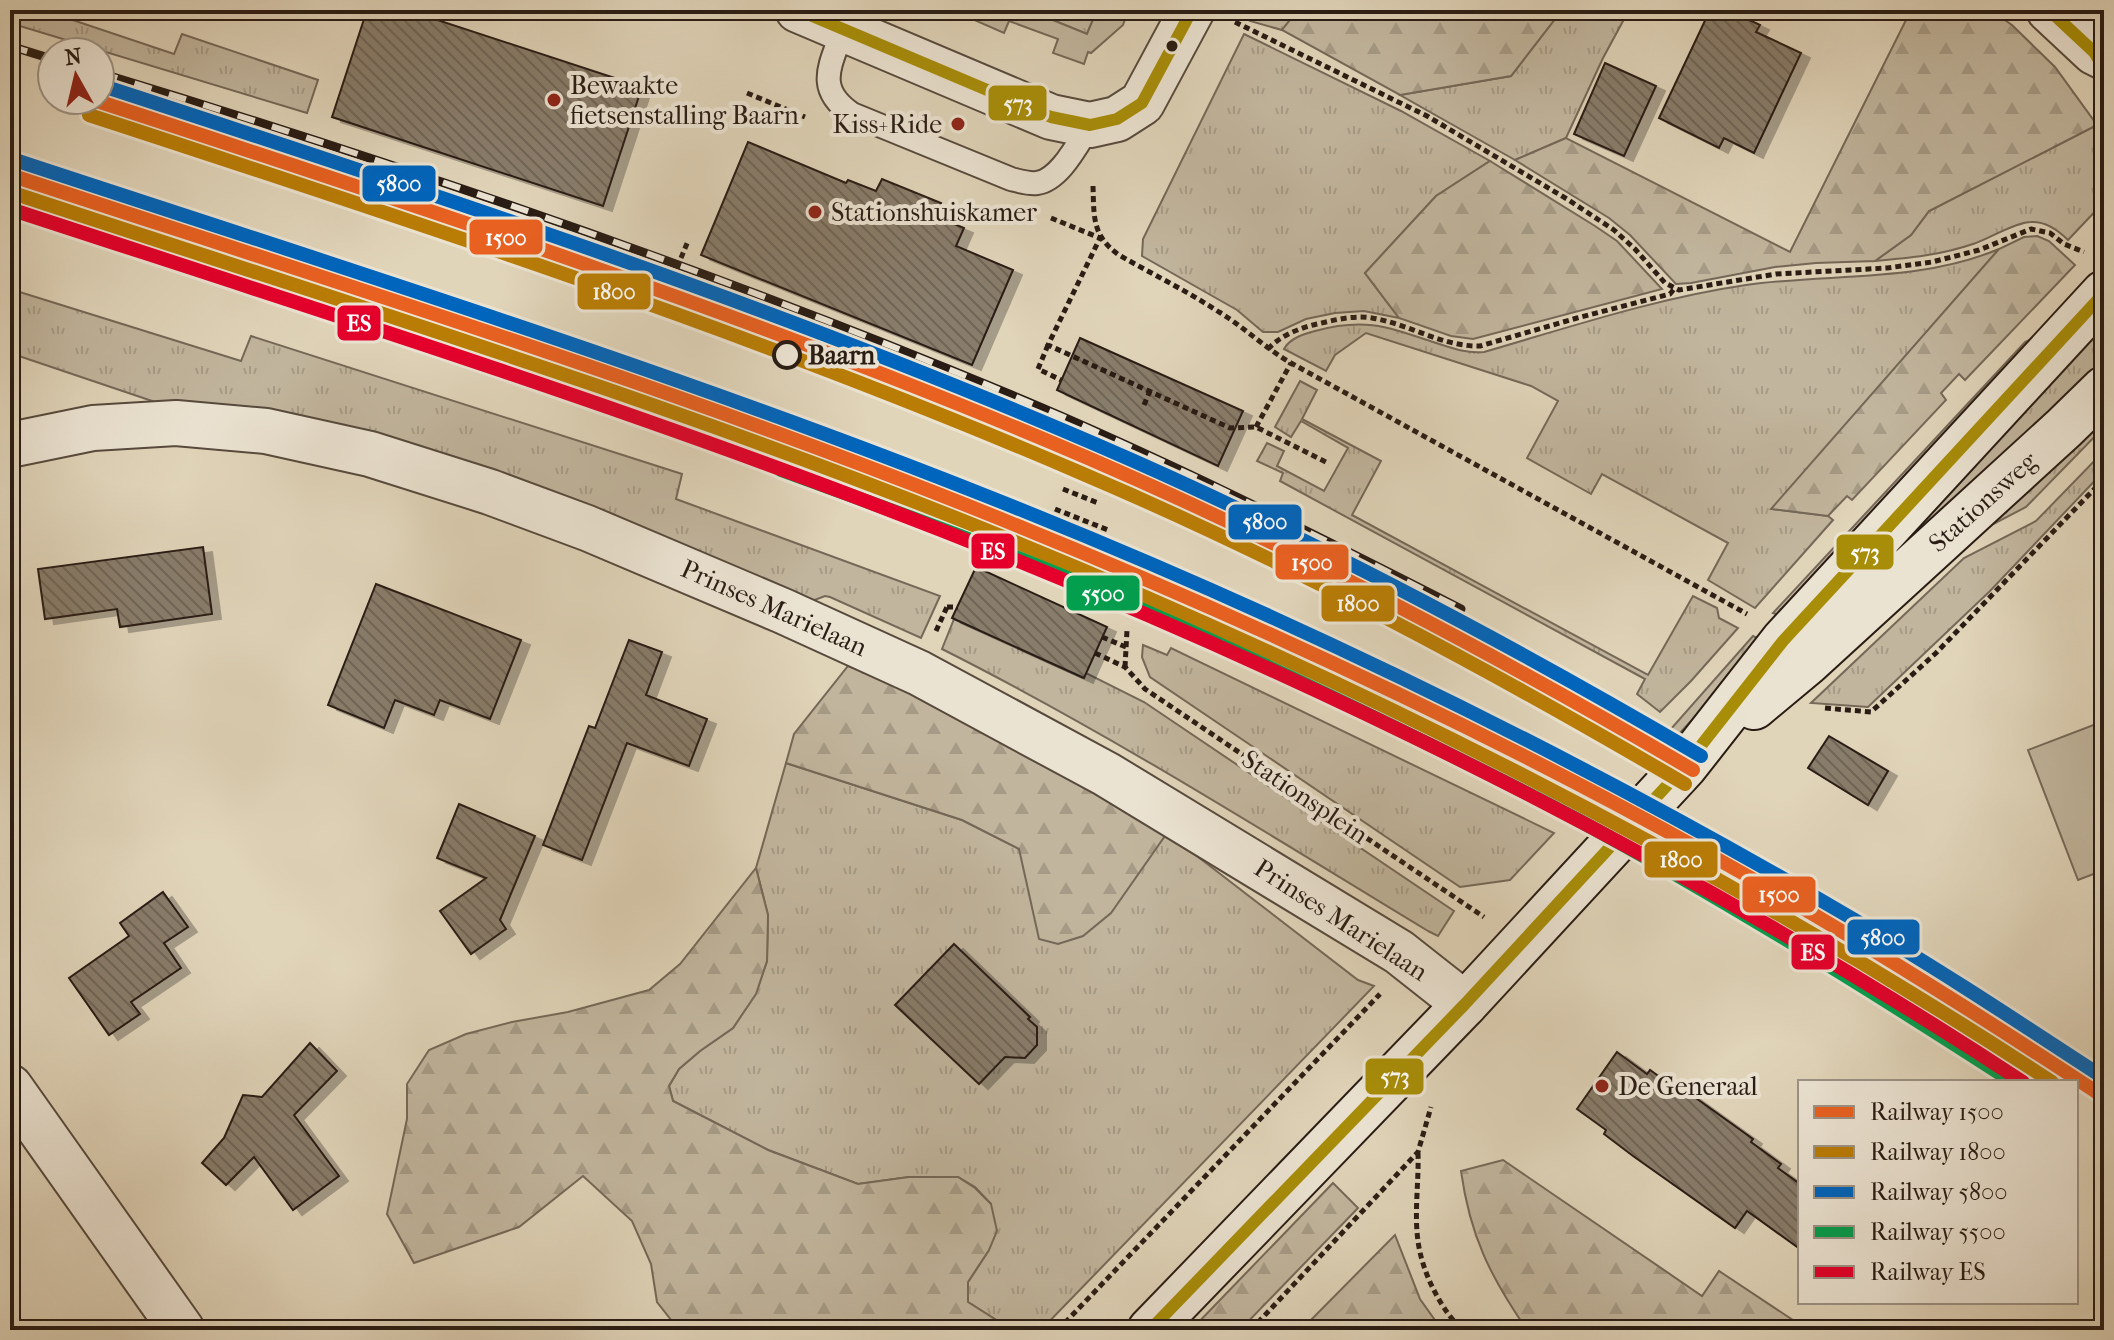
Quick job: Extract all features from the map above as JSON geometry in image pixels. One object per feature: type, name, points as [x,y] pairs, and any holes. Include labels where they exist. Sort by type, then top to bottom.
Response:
[{"type":"street","points":[[798,10],[849,20],[1051,117],[1090,125],[1117,119],[1142,103],[1208,13]]},
{"type":"street","points":[[2049,10],[2101,59]]},
{"type":"street","name":"Stationsweg","points":[[1685,766],[1783,641],[2104,293]]},
{"type":"street","name":"Stationsweg","points":[[1685,766],[1808,662],[2104,389]]},
{"type":"street","name":"Prinses Marielaan","points":[[10,445],[93,428],[176,423],[266,431],[370,454],[490,492],[587,528],[919,673],[1106,774],[1399,952],[1465,1004]]},
{"type":"street","points":[[1150,1330],[1465,1004],[1685,766]]},
{"type":"street","points":[[10,1087],[182,1330]]},
{"type":"lane","points":[[849,20],[827,77],[832,94],[852,114],[1011,179],[1036,183],[1045,181],[1061,169],[1090,125]]},
{"type":"path","points":[[1208,13],[1427,116],[1602,221],[1674,289],[1687,290],[1776,274],[1887,268],[1932,262],[1979,250],[2031,229],[2050,233],[2064,244]]},
{"type":"path","points":[[1090,125],[1097,230],[1108,247],[1217,310],[1291,363],[1760,621],[1783,641]]},
{"type":"path","points":[[1061,380],[1038,369],[1100,238]]},
{"type":"path","points":[[681,258],[688,241]]},
{"type":"path","points":[[1268,349],[1304,327],[1351,317],[1375,319],[1448,341],[1480,346],[1670,294],[1674,289]]},
{"type":"path","points":[[1048,345],[1230,428],[1256,427],[1326,462]]},
{"type":"path","points":[[1256,427],[1291,363]]},
{"type":"path","points":[[1144,405],[1150,391]]},
{"type":"path","points":[[1811,707],[1871,712],[1936,653],[2104,479]]},
{"type":"path","points":[[1063,489],[1098,503]]},
{"type":"path","points":[[1055,509],[1108,530]]},
{"type":"path","points":[[1125,667],[1127,630]]},
{"type":"path","points":[[1102,637],[1126,647]]},
{"type":"path","name":"Stationsplein","points":[[1095,653],[1125,667],[1145,689],[1491,921]]},
{"type":"path","points":[[1058,1330],[1411,962]]},
{"type":"path","points":[[1436,1093],[1418,1152],[1418,1239],[1423,1264],[1439,1299],[1462,1330]]},
{"type":"path","points":[[1251,1330],[1418,1152]]},
{"type":"green space","points":[[10,10],[43,10],[174,54],[182,34],[318,80],[307,113],[116,55],[116,36],[53,36],[10,23]]},
{"type":"green space","points":[[975,10],[1028,10],[1087,34],[1097,10],[1128,10],[1123,25],[1091,53],[1088,52],[1084,64],[1053,53],[1058,39],[1009,21],[1004,33],[972,19]]},
{"type":"green space","points":[[1028,10],[1097,10],[1087,34]]},
{"type":"green space","points":[[1256,10],[1298,10],[1282,30],[1250,21]]},
{"type":"green space","points":[[1298,10],[1562,10],[1511,76],[1400,95],[1282,30]]},
{"type":"green space","points":[[1562,10],[1629,10],[1566,138],[1515,160],[1400,95],[1511,76]]},
{"type":"green space","points":[[1911,10],[1990,10],[2012,25],[2055,67],[2097,125],[1929,211],[1911,235],[1875,261],[1775,267],[1676,284],[1630,235],[1609,218],[1515,160],[1566,138],[1790,252]]},
{"type":"green space","points":[[1244,34],[1401,111],[1490,161],[1436,196],[1365,273],[1399,318],[1364,311],[1335,313],[1306,319],[1278,332],[1263,332],[1237,310],[1142,256],[1143,239]]},
{"type":"green space","points":[[2097,125],[2104,135],[2104,202],[2068,240],[2051,227],[2031,222],[1949,251],[1875,261],[1911,235],[1929,211]]},
{"type":"green space","points":[[1490,161],[1617,241],[1662,289],[1473,339],[1451,336],[1399,318],[1365,273],[1436,196]]},
{"type":"green space","points":[[2037,236],[2049,241],[2075,265],[1965,380],[1959,374],[1941,393],[1946,400],[1852,500],[1847,496],[1828,516],[1771,509],[1999,249],[2024,237]]},
{"type":"green space","points":[[1999,249],[1772,509],[1828,516],[1833,520],[1755,608],[1708,580],[1728,543],[1602,474],[1591,494],[1527,458],[1558,401],[1531,386],[1366,333],[1335,355],[1326,371],[1284,349],[1294,339],[1306,334],[1361,324],[1386,328],[1464,351],[1484,352],[1680,297],[1778,281],[1906,272],[1968,260]]},
{"type":"green space","points":[[10,289],[241,361],[251,336],[682,474],[676,499],[940,596],[921,638],[830,597],[812,601],[161,404],[10,353]]},
{"type":"green space","points":[[2104,311],[2104,370],[1812,641]]},
{"type":"green space","points":[[2055,327],[1785,617],[1773,613],[2025,342]]},
{"type":"green space","points":[[1300,381],[1317,390],[1302,419],[1381,461],[1352,515],[1648,675],[1693,596],[1717,608],[1719,618],[1738,628],[1660,712],[1637,694],[1645,679],[1280,481],[1283,473],[1257,461],[1267,443],[1284,451],[1277,466],[1324,491],[1348,448],[1301,421],[1291,437],[1275,427]]},
{"type":"green space","points":[[2104,405],[2104,427],[2026,507],[1955,544]]},
{"type":"green space","points":[[2104,451],[2104,471],[1990,591],[1868,707],[1811,703],[1964,558],[2036,521]]},
{"type":"green space","points":[[954,619],[1083,678],[1086,673],[1144,702],[1454,911],[1438,936],[1428,931],[1127,750],[942,649]]},
{"type":"green space","points":[[1753,636],[1763,644],[1678,735],[1670,730]]},
{"type":"green space","points":[[1143,645],[1167,655],[1171,648],[1554,833],[1510,880],[1460,887],[1150,677],[1142,657]]},
{"type":"green space","points":[[848,666],[890,682],[971,721],[1167,833],[1111,913],[1083,936],[1058,944],[1039,939],[1019,849],[962,820],[786,763],[794,734]]},
{"type":"green space","points":[[2104,721],[2104,870],[2078,880],[2028,750]]},
{"type":"green space","points":[[786,763],[962,820],[1019,849],[1167,833],[1358,980],[1374,986],[1041,1330],[1012,1330],[968,1302],[968,1282],[989,1250],[991,1204],[975,1187],[958,1177],[909,1177],[858,1184],[768,1150],[673,1101],[669,1086],[679,1069],[733,1028],[756,993],[767,961],[768,915],[756,868]]},
{"type":"green space","points":[[756,868],[768,915],[767,961],[756,994],[733,1028],[679,1069],[669,1086],[673,1101],[768,1150],[858,1184],[909,1177],[958,1177],[975,1188],[991,1204],[997,1231],[989,1250],[968,1282],[968,1302],[1012,1330],[679,1330],[657,1302],[651,1264],[632,1221],[583,1176],[519,1227],[414,1263],[387,1214],[407,1119],[407,1084],[429,1050],[466,1034],[568,1012],[649,990],[680,964]]},
{"type":"green space","points":[[1503,1160],[1702,1296],[1719,1271],[1808,1330],[1527,1330],[1502,1292],[1476,1236],[1461,1171]]},
{"type":"green space","points":[[1333,1183],[1358,1208],[1240,1330],[1191,1330]]},
{"type":"green space","points":[[1395,1235],[1420,1299],[1442,1330],[1301,1330]]},
{"type":"building","points":[[367,10],[407,10],[642,87],[603,206],[332,117]]},
{"type":"building","points":[[1710,10],[1728,10],[1760,25],[1756,32],[1801,53],[1754,153],[1724,138],[1719,148],[1659,118]]},
{"type":"building","points":[[1605,63],[1656,86],[1624,156],[1574,134]]},
{"type":"building","points":[[748,142],[846,183],[848,180],[876,191],[882,179],[941,203],[935,216],[964,228],[956,246],[1013,270],[972,365],[701,255]]},
{"type":"building","points":[[1080,338],[1243,411],[1218,466],[1057,390]]},
{"type":"building","points":[[203,547],[212,614],[120,627],[117,609],[45,619],[38,569]]},
{"type":"building","points":[[976,567],[1107,627],[1084,678],[952,618]]},
{"type":"building","points":[[376,584],[521,640],[490,719],[440,700],[434,715],[395,700],[384,728],[328,705]]},
{"type":"building","points":[[629,640],[662,652],[646,695],[707,719],[689,766],[627,743],[582,860],[543,845],[589,726],[595,728]]},
{"type":"building","points":[[1829,736],[1888,771],[1868,805],[1808,768]]},
{"type":"building","points":[[459,804],[535,836],[500,920],[506,929],[471,954],[440,911],[486,878],[437,858]]},
{"type":"building","points":[[163,892],[188,927],[164,943],[181,968],[131,1002],[140,1014],[109,1035],[69,978],[129,936],[120,923]]},
{"type":"building","points":[[954,944],[1037,1027],[1037,1045],[1025,1058],[1005,1057],[979,1084],[895,1005]]},
{"type":"building","points":[[310,1043],[337,1071],[294,1115],[339,1176],[293,1210],[254,1157],[226,1185],[202,1163],[224,1138],[243,1095],[262,1097]]},
{"type":"building","points":[[1617,1052],[1647,1074],[1650,1070],[1679,1091],[1682,1088],[1753,1139],[1751,1142],[1781,1164],[1778,1168],[1798,1183],[1798,1248],[1747,1211],[1735,1228],[1633,1156],[1604,1134],[1606,1130],[1577,1109]]},
{"type":"railway","points":[[10,46],[36,54]]},
{"type":"railway","points":[[116,78],[330,145],[558,222],[897,348],[1067,418],[1180,470],[1461,609]]},
{"type":"railway","points":[[10,211],[781,470]]},
{"type":"rail line","name":"5800","points":[[116,90],[602,253],[850,344],[1095,444],[1250,515],[1403,591],[1553,671],[1701,756]]},
{"type":"rail line","name":"1500","points":[[116,107],[345,182],[719,312],[966,407],[1088,458],[1320,566],[1471,644],[1693,770]]},
{"type":"rail line","name":"1800","points":[[92,116],[339,197],[713,327],[959,422],[1081,473],[1236,543],[1388,619],[1537,699],[1685,784]]},
{"type":"rail line","name":"5800","points":[[15,160],[507,322],[752,407],[994,499],[1211,590],[1425,689],[1738,853],[1875,932],[2104,1078]]},
{"type":"rail line","name":"1500","points":[[10,175],[504,337],[749,423],[991,515],[1172,591],[1440,714],[1615,803],[1804,908],[2104,1097]]},
{"type":"rail line","name":"1800","points":[[10,192],[501,353],[745,438],[986,530],[1125,588],[1399,713],[1665,850],[1925,1001],[2049,1080]]},
{"type":"rail line","name":"ES","points":[[10,209],[648,421],[858,498],[1161,621],[1457,758],[1602,833],[1745,912],[2020,1080]]},
{"type":"rail line","name":"5500","points":[[781,470],[966,538],[1105,594],[1257,661],[1456,758],[1580,821],[1745,914],[2010,1080]]},
{"type":"transit line","name":"573","points":[[798,10],[1051,117],[1090,125],[1117,119],[1142,103],[1192,10]]},
{"type":"transit line","name":"573","points":[[2049,10],[2094,52],[2104,69]]},
{"type":"transit line","name":"573","points":[[1150,1330],[1465,1004],[1685,766],[1783,641],[2104,293]]},
{"type":"place","name":"Bewaakte fietsenstalling Baarn","points":[[554,100]]},
{"type":"place","name":"Kiss+Ride","points":[[958,124]]},
{"type":"place","name":"Stationshuiskamer","points":[[815,212]]},
{"type":"place","name":"Baarn","points":[[787,355]]},
{"type":"place","name":"De Generaal","points":[[1602,1086]]}]
